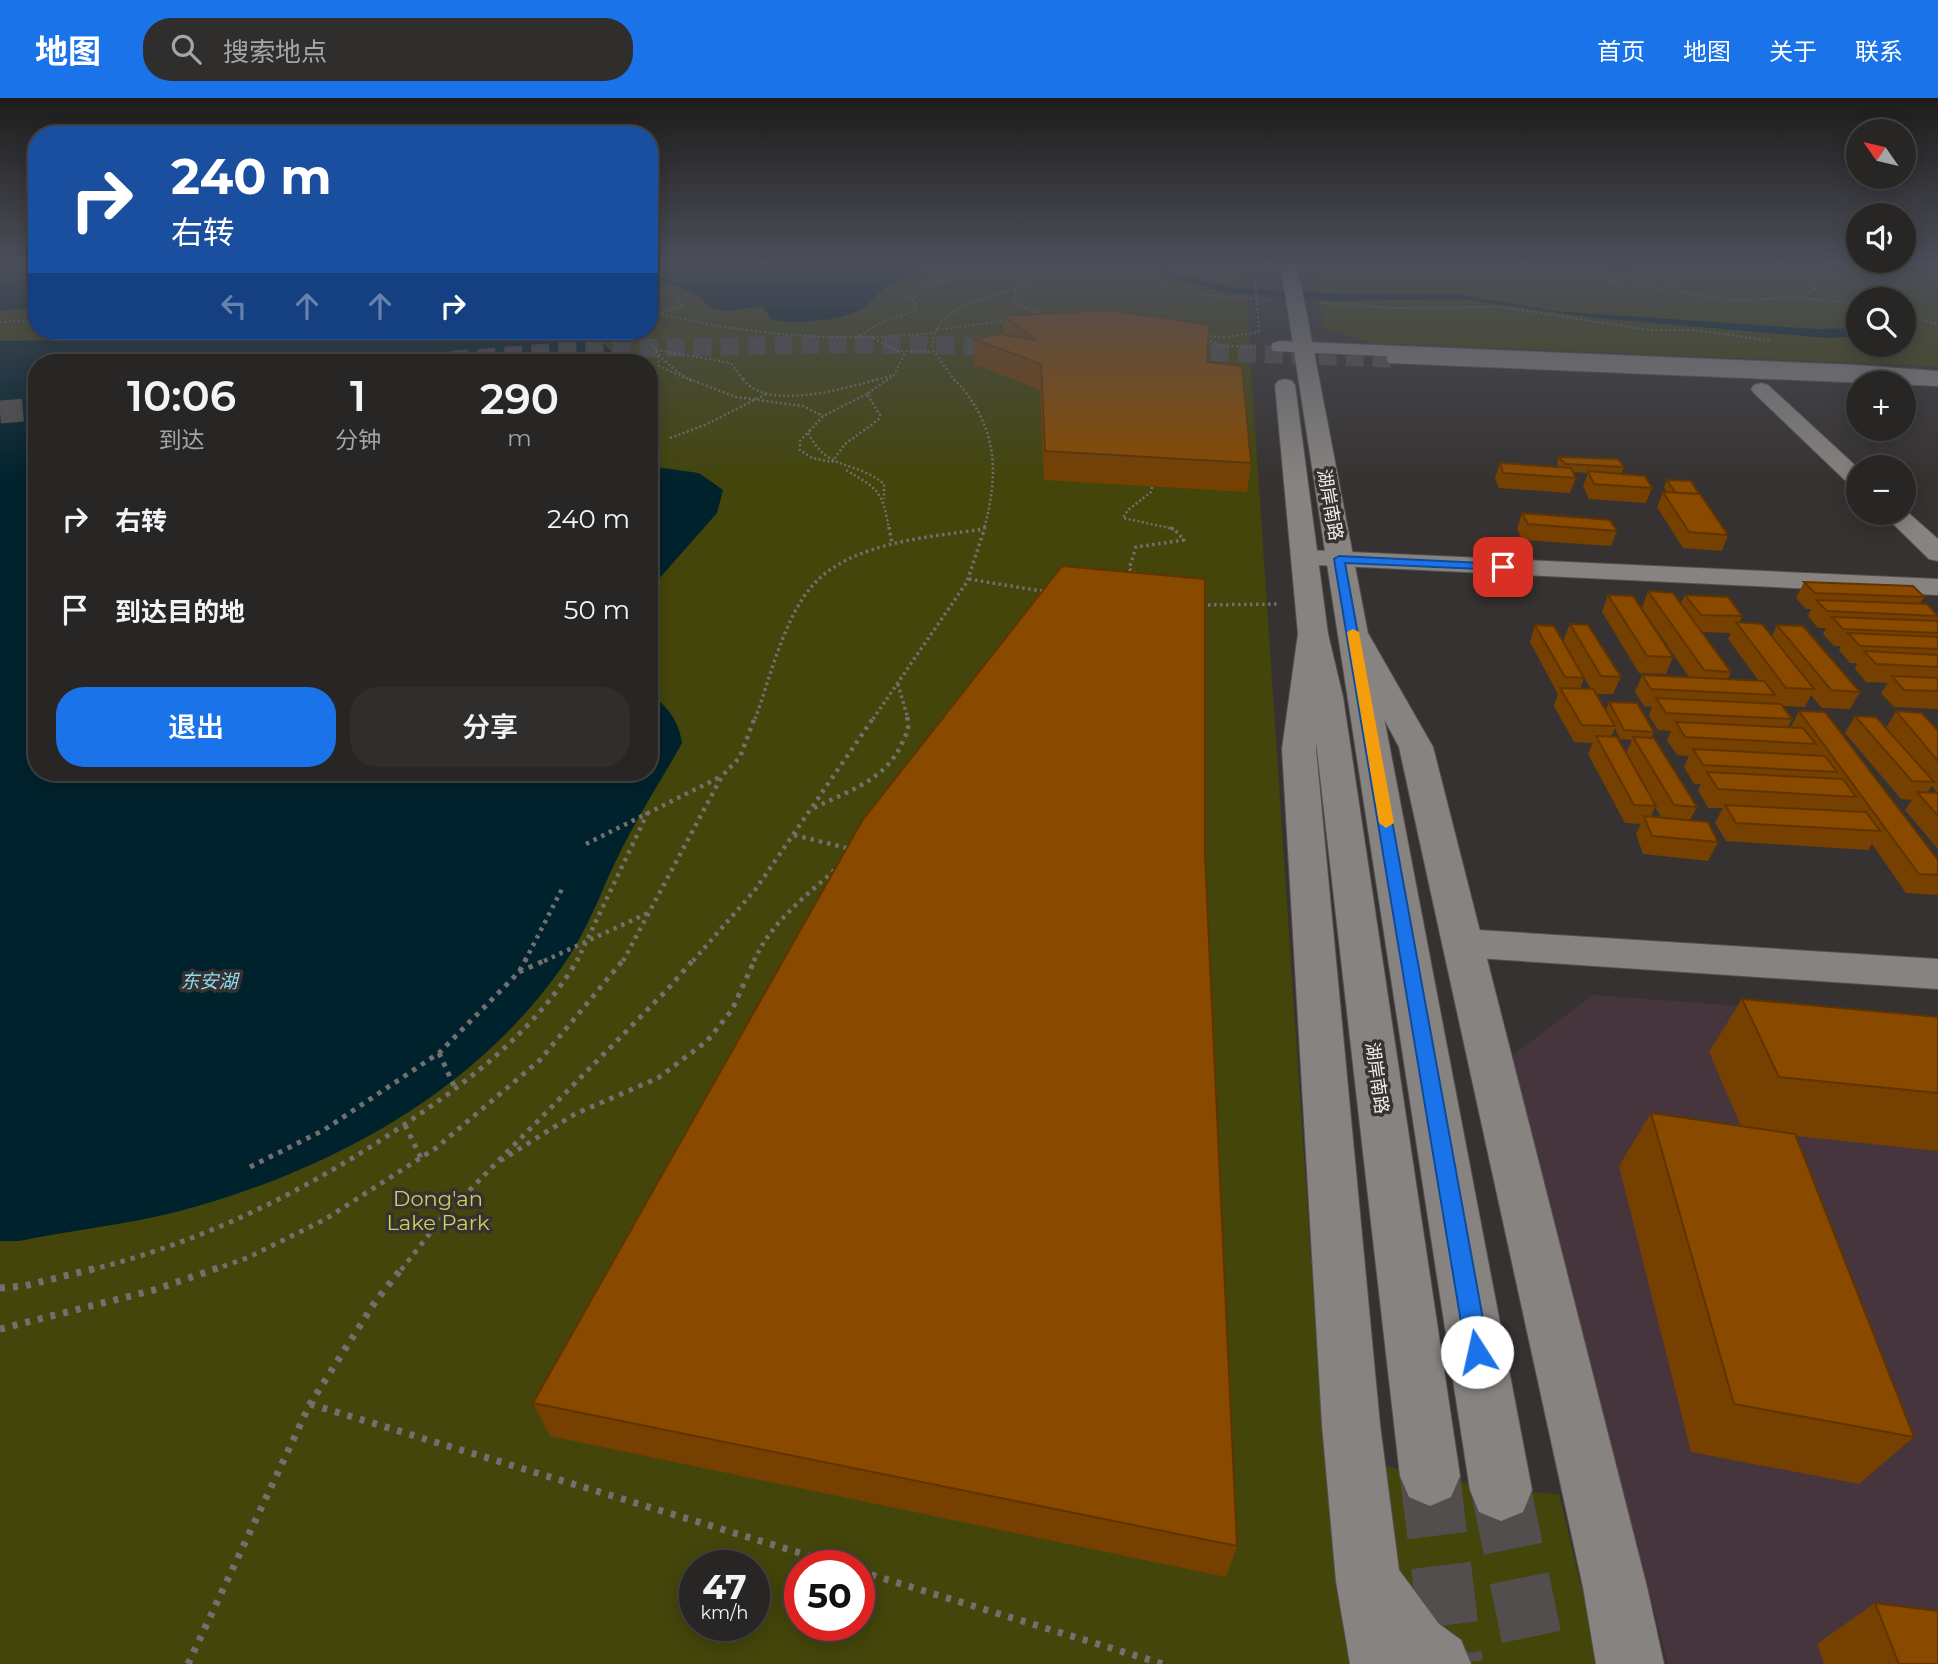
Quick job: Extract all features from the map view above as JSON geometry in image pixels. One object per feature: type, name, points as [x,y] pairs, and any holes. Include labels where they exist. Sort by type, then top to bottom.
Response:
[{"type":"main road","name":"湖岸南路","points":[[1295,337],[1301,360],[1323,559],[1327,697],[1430,1476]]},
{"type":"main road","points":[[1301,360],[1846,385]]},
{"type":"main road","points":[[1391,364],[1938,378]]},
{"type":"main road","points":[[1391,364],[1846,394]]},
{"type":"main road","points":[[1761,390],[1846,469]]},
{"type":"main road","points":[[1916,390],[1938,393]]},
{"type":"main road","points":[[1916,394],[1938,393]]},
{"type":"main road","points":[[1907,525],[1938,553]]},
{"type":"main road","name":"湖岸南路","points":[[1323,559],[1325,624],[1501,1490]]},
{"type":"main road","points":[[1323,559],[1938,587]]},
{"type":"main road","points":[[1325,624],[1416,747],[1615,1587],[1630,1664]]},
{"type":"main road","points":[[1325,624],[1299,749],[1351,1425],[1368,1581],[1384,1664]]},
{"type":"main road","points":[[1462,943],[1938,974]]},
{"type":"main road","points":[[1368,1581],[1415,1648],[1437,1664]]},
{"type":"main road","points":[[1600,1664],[1610,1641],[1615,1587]]},
{"type":"path","points":[[833,337],[881,337]]},
{"type":"path","points":[[188,1664],[310,1404],[375,1301],[442,1218],[666,991],[755,890],[969,579],[984,529],[994,469],[987,428],[971,397],[939,361],[934,352],[935,337]]},
{"type":"path","points":[[1203,337],[1223,346],[1301,360]]},
{"type":"path","points":[[1743,337],[1782,343]]},
{"type":"path","points":[[873,338],[886,347],[905,352],[934,352]]},
{"type":"path","points":[[648,340],[659,356],[680,373],[722,393],[752,400],[811,407],[822,416]]},
{"type":"path","points":[[656,350],[731,363],[751,388],[766,394]]},
{"type":"path","points":[[832,462],[812,458],[800,450],[800,441],[822,416],[867,394],[895,374],[905,352]]},
{"type":"path","points":[[659,356],[659,366],[664,371],[701,383]]},
{"type":"path","points":[[670,438],[705,425],[766,394],[812,393],[895,374]]},
{"type":"path","points":[[832,462],[845,444],[878,420],[880,415],[867,394]]},
{"type":"path","points":[[810,430],[810,438],[819,453],[874,487],[884,499]]},
{"type":"path","points":[[841,467],[876,476],[884,484],[892,543]]},
{"type":"path","points":[[1139,576],[1129,569],[1136,547],[1184,540],[1174,529],[1123,518],[1128,510],[1151,492],[1152,486]]},
{"type":"path","points":[[0,1329],[154,1290],[247,1258],[324,1220],[421,1158],[540,1060],[619,968],[722,776],[740,757],[803,598],[813,585],[842,564],[892,543],[984,529]]},
{"type":"path","points":[[969,579],[1059,593]]},
{"type":"path","points":[[1199,605],[1325,624]]},
{"type":"path","points":[[813,808],[878,777],[898,753],[910,726],[898,684]]},
{"type":"path","points":[[586,844],[649,810],[722,776]]},
{"type":"path","points":[[0,1288],[23,1286],[187,1241],[339,1169],[456,1090],[498,1055],[555,994],[588,938],[649,810]]},
{"type":"path","points":[[794,835],[857,850],[848,858]]},
{"type":"path","points":[[494,1165],[575,1114],[658,1078],[707,1041],[732,1010],[761,945],[786,914],[839,866]]},
{"type":"path","points":[[250,1167],[324,1130],[439,1053],[519,972],[563,887]]},
{"type":"path","points":[[519,972],[649,912]]},
{"type":"path","points":[[439,1053],[456,1090]]},
{"type":"path","points":[[404,1125],[421,1158]]},
{"type":"path","points":[[310,1404],[790,1550]]},
{"type":"path","points":[[875,1576],[1163,1664]]},
{"type":"shaded area","points":[[1593,995],[1938,1021],[1938,1664],[1668,1664],[1509,1058]]},
{"type":"green space","name":"Dong'an Lake Park","points":[[0,337],[28,337],[28,340],[658,340],[658,337],[1249,337],[1324,1454],[1501,1490],[1559,1494],[1600,1664],[0,1664]]},
{"type":"green space","points":[[1353,337],[1846,337],[1846,357],[1916,357],[1916,337],[1938,337],[1938,366],[1370,343]]},
{"type":"water","name":"东安湖","points":[[600,340],[612,354],[28,354],[28,781],[658,781],[658,700],[671,714],[682,743],[620,851],[590,919],[562,967],[526,1013],[485,1054],[440,1090],[391,1123],[340,1151],[232,1196],[176,1212],[19,1241],[0,1241],[0,341]]},
{"type":"water","points":[[658,467],[699,473],[723,490],[717,513],[658,580]]},
{"type":"building","points":[[1019,337],[1036,340],[1032,337],[1208,337],[1207,362],[1242,366],[1251,463],[1045,451],[1041,364],[974,339]]},
{"type":"building","points":[[1559,457],[1618,459],[1624,467],[1565,464]]},
{"type":"building","points":[[1500,463],[1571,468],[1576,478],[1503,473]]},
{"type":"building","points":[[1588,471],[1645,476],[1652,488],[1594,484]]},
{"type":"building","points":[[1667,480],[1691,481],[1699,494],[1676,493]]},
{"type":"building","points":[[1663,492],[1700,494],[1728,535],[1689,532]]},
{"type":"building","points":[[1522,513],[1610,520],[1617,531],[1528,524]]},
{"type":"building","points":[[1062,566],[1205,579],[1205,856],[1237,1546],[533,1403],[862,821]]},
{"type":"building","points":[[1804,582],[1913,586],[1924,597],[1815,593]]},
{"type":"building","points":[[1648,591],[1673,593],[1731,672],[1704,670]]},
{"type":"building","points":[[1608,595],[1633,596],[1673,657],[1647,656]]},
{"type":"building","points":[[1685,595],[1728,597],[1742,616],[1701,615]]},
{"type":"building","points":[[1816,600],[1927,604],[1938,616],[1827,611]]},
{"type":"building","points":[[1832,617],[1938,621],[1938,633],[1843,629]]},
{"type":"building","points":[[1736,622],[1762,624],[1814,689],[1786,688]]},
{"type":"building","points":[[1570,624],[1588,625],[1621,677],[1601,676]]},
{"type":"building","points":[[1535,625],[1554,626],[1584,678],[1565,677]]},
{"type":"building","points":[[1777,625],[1803,626],[1860,692],[1831,690]]},
{"type":"building","points":[[1848,633],[1938,637],[1938,649],[1860,646]]},
{"type":"building","points":[[1864,651],[1938,655],[1938,667],[1876,664]]},
{"type":"building","points":[[1642,675],[1764,681],[1775,695],[1651,689]]},
{"type":"building","points":[[1892,676],[1938,678],[1938,691],[1904,690]]},
{"type":"building","points":[[1560,688],[1593,689],[1615,726],[1582,725]]},
{"type":"building","points":[[1656,698],[1781,704],[1792,719],[1666,713]]},
{"type":"building","points":[[1609,702],[1637,703],[1654,732],[1624,730]]},
{"type":"building","points":[[1799,711],[1825,712],[1938,860],[1938,875],[1919,874]]},
{"type":"building","points":[[1896,711],[1922,713],[1938,731],[1938,761]]},
{"type":"building","points":[[1855,716],[1876,717],[1934,782],[1912,781]]},
{"type":"building","points":[[1676,722],[1803,728],[1816,744],[1685,737]]},
{"type":"building","points":[[1596,736],[1617,737],[1656,806],[1634,805]]},
{"type":"building","points":[[1633,737],[1654,738],[1697,807],[1674,805]]},
{"type":"building","points":[[1693,749],[1825,756],[1837,772],[1703,765]]},
{"type":"building","points":[[1707,772],[1843,779],[1856,797],[1718,789]]},
{"type":"building","points":[[1917,792],[1938,793],[1938,816]]},
{"type":"building","points":[[1725,805],[1866,812],[1880,831],[1736,823]]},
{"type":"building","points":[[1644,816],[1708,822],[1718,842],[1652,836]]},
{"type":"building","points":[[1742,999],[1938,1017],[1938,1093],[1779,1077]]},
{"type":"building","points":[[1651,1113],[1795,1134],[1914,1437],[1734,1404]]},
{"type":"building","points":[[1875,1603],[1938,1611],[1938,1664],[1899,1664]]},
{"type":"tunnel","points":[[528,354],[593,349],[845,344],[1026,347]]},
{"type":"tunnel","points":[[1157,350],[1396,359]]},
{"type":"tunnel","points":[[0,412],[28,410]]},
{"type":"tunnel","points":[[1430,1476],[1453,1664]]},
{"type":"tunnel","points":[[1501,1490],[1537,1664]]},
{"type":"slow traffic","points":[[1353,632],[1386,823]]},
{"type":"route","points":[[1477,1352],[1339,559],[1503,567]]}]
